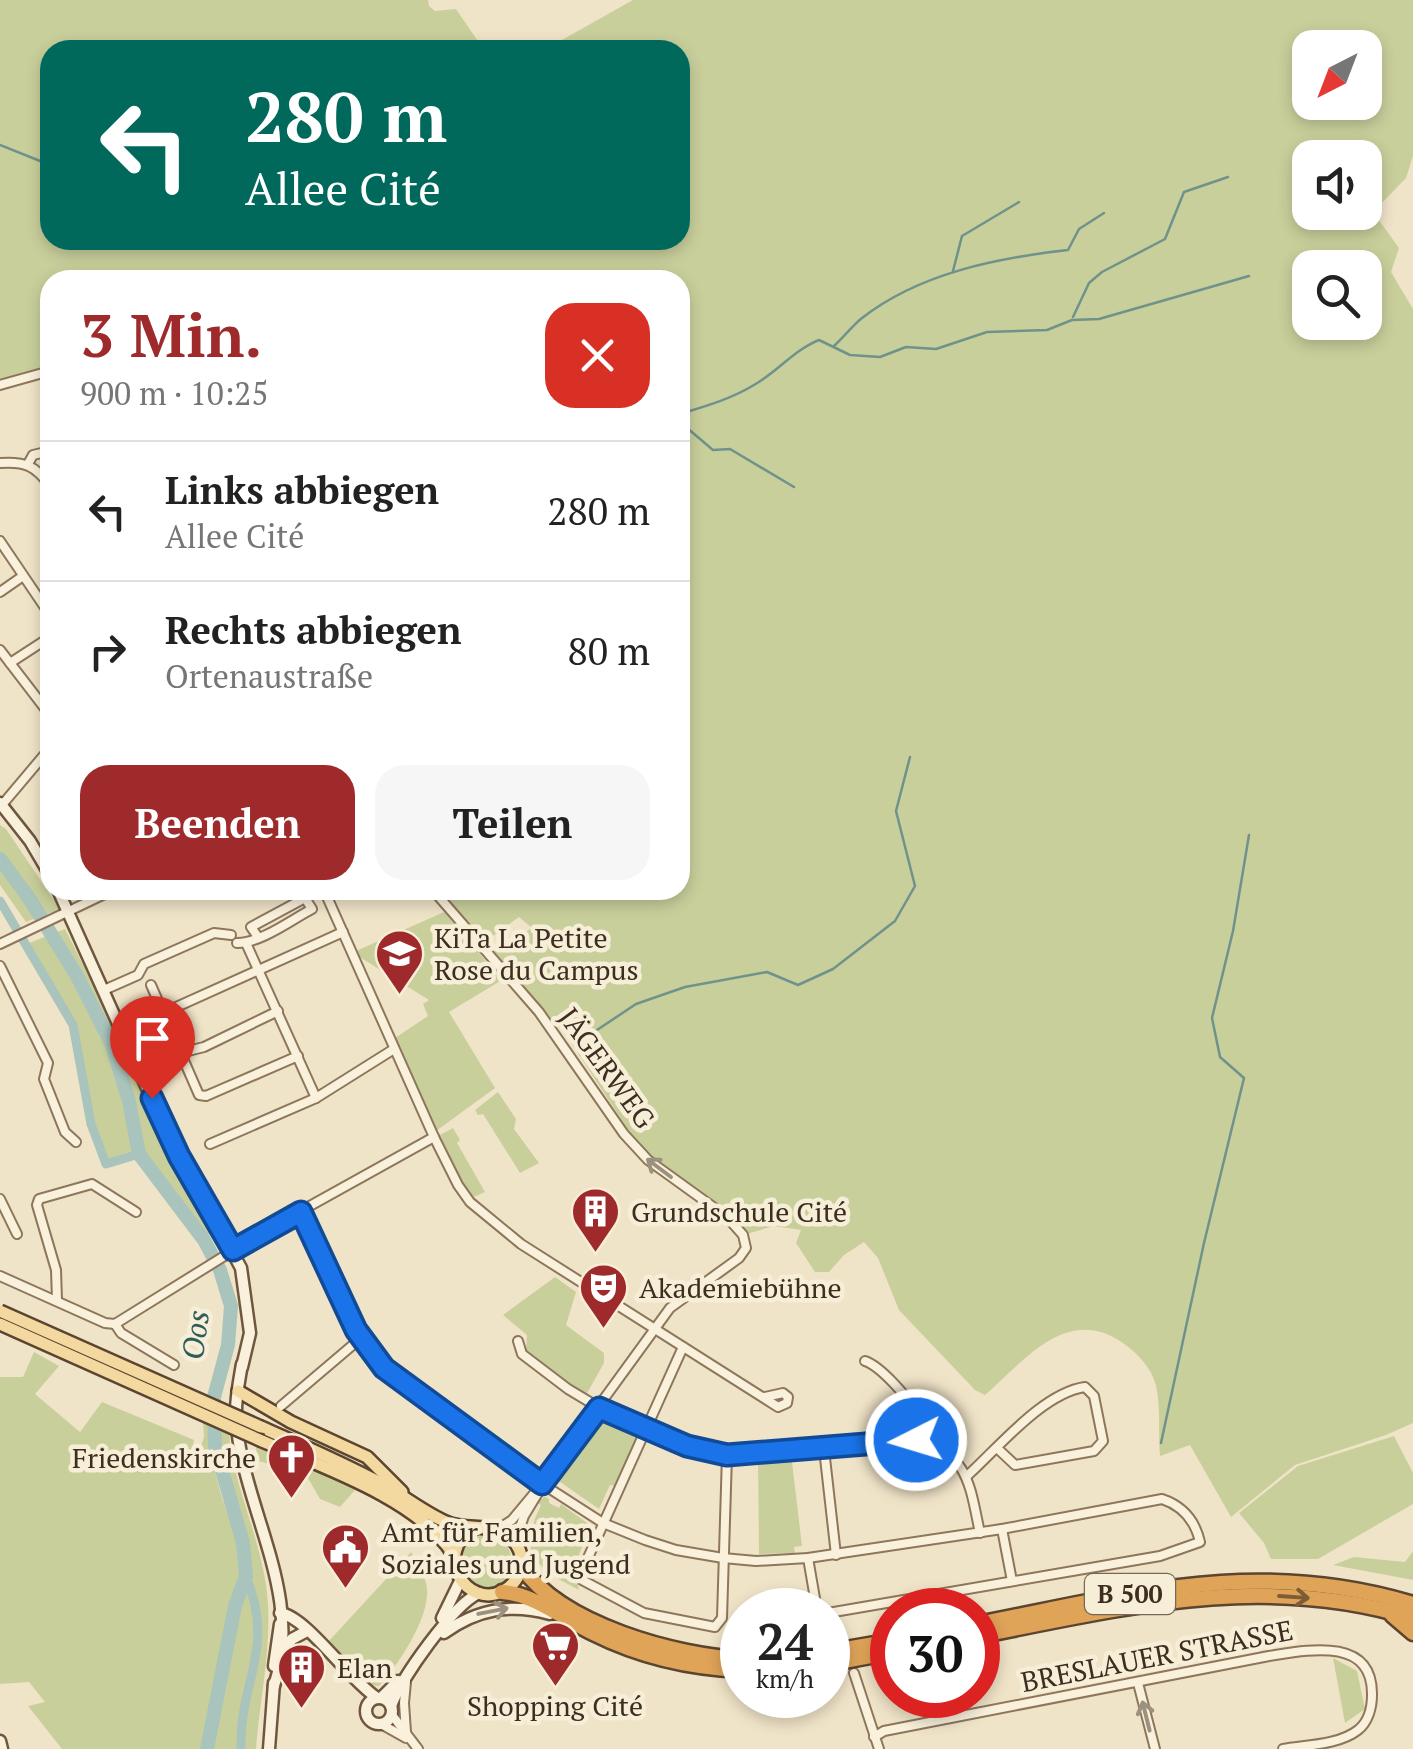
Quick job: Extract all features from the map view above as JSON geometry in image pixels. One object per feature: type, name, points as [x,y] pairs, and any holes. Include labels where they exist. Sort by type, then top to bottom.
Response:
[{"type":"highway","points":[[522,1567],[556,1599],[618,1631],[690,1653],[720,1656]]},
{"type":"highway","name":"B 500","points":[[1000,1620],[1148,1590],[1256,1580],[1337,1586],[1413,1604]]},
{"type":"highway","points":[[502,1592],[522,1596],[614,1642],[650,1655],[720,1668]]},
{"type":"highway","name":"B 500","points":[[1000,1632],[1174,1598],[1273,1596],[1383,1610],[1413,1618]]},
{"type":"highway","points":[[1383,1610],[1413,1632]]},
{"type":"main road","points":[[0,1311],[261,1434],[395,1505],[437,1535],[453,1554],[461,1579],[479,1593],[502,1592],[516,1581],[522,1567],[515,1542],[497,1530],[454,1526],[366,1476],[261,1434],[0,1324]]},
{"type":"main road","points":[[238,1391],[291,1422],[367,1457],[412,1502]]},
{"type":"main road","points":[[453,1554],[457,1542],[473,1528]]},
{"type":"street","points":[[0,386],[40,374]]},
{"type":"street","points":[[28,464],[33,455],[40,453]]},
{"type":"street","points":[[0,463],[28,464],[40,472]]},
{"type":"street","points":[[0,541],[40,601]]},
{"type":"street","points":[[0,592],[23,576]]},
{"type":"street","points":[[10,663],[40,643]]},
{"type":"street","points":[[0,650],[40,702]]},
{"type":"street","points":[[40,762],[1,805],[40,861]]},
{"type":"street","points":[[63,900],[179,1156],[233,1250],[245,1281],[248,1316],[236,1416],[239,1442],[272,1558],[282,1654],[274,1686]]},
{"type":"street","points":[[0,944],[93,900]]},
{"type":"street","points":[[258,937],[252,926],[302,900]]},
{"type":"street","points":[[104,990],[138,975],[144,964],[214,934],[238,940],[258,937],[312,909],[307,900]]},
{"type":"street","points":[[329,900],[434,1137],[458,1185],[484,1216],[521,1244],[765,1397]]},
{"type":"street","name":"JÄGERWEG","points":[[441,900],[539,1012],[624,1134],[648,1160],[727,1217],[743,1235],[746,1248],[740,1258],[686,1296],[653,1328]]},
{"type":"street","points":[[163,1013],[343,932]]},
{"type":"street","points":[[238,940],[258,968],[316,1098]]},
{"type":"street","points":[[0,966],[48,1062],[44,1079],[65,1132],[76,1142]]},
{"type":"street","points":[[150,985],[199,1094],[206,1096],[298,1056]]},
{"type":"street","points":[[180,1053],[204,1047],[278,1011]]},
{"type":"street","points":[[210,1144],[316,1098],[394,1049]]},
{"type":"street","points":[[0,1276],[105,1324],[116,1324],[233,1250],[434,1137]]},
{"type":"street","points":[[57,1300],[56,1270],[37,1204],[39,1199],[92,1184],[136,1212]]},
{"type":"street","points":[[0,1198],[17,1234]]},
{"type":"street","points":[[301,1212],[360,1338],[384,1368],[542,1484],[603,1523],[676,1550],[756,1560],[808,1558],[980,1533],[1162,1499],[1184,1510],[1200,1542],[1160,1556],[850,1609]]},
{"type":"street","points":[[116,1324],[121,1334],[174,1366]]},
{"type":"street","points":[[497,1530],[512,1520],[542,1484],[653,1328]]},
{"type":"street","points":[[282,1406],[360,1338]]},
{"type":"street","points":[[518,1341],[522,1354],[536,1366],[599,1408],[687,1446],[727,1455],[916,1440],[946,1452],[968,1475],[980,1533]]},
{"type":"street","points":[[682,1347],[582,1571],[582,1580],[644,1612],[715,1627],[722,1618],[727,1455]]},
{"type":"street","points":[[866,1361],[876,1365],[912,1406],[918,1423],[916,1440]]},
{"type":"street","points":[[968,1475],[1043,1406],[1078,1388],[1085,1387],[1094,1396],[1103,1440],[1094,1450],[1015,1465],[998,1449]]},
{"type":"street","points":[[824,1449],[836,1555]]},
{"type":"street","points":[[515,1542],[520,1524],[542,1484]]},
{"type":"street","points":[[1002,1529],[1012,1582]]},
{"type":"street","points":[[808,1558],[813,1588]]},
{"type":"street","points":[[366,1708],[396,1684],[424,1646],[453,1601],[461,1579]]},
{"type":"street","points":[[381,1724],[409,1672],[460,1604],[479,1593]]},
{"type":"street","points":[[432,1643],[464,1619],[493,1610],[524,1608],[562,1617]]},
{"type":"street","points":[[280,1618],[310,1635],[350,1678],[379,1698],[418,1749]]},
{"type":"street","points":[[269,1749],[280,1618]]},
{"type":"street","points":[[282,1654],[292,1639],[310,1635]]},
{"type":"street","name":"BRESLAUER STRASSE","points":[[874,1737],[884,1731],[1256,1658],[1326,1650],[1349,1654],[1371,1677],[1368,1718],[1356,1732],[1284,1749]]},
{"type":"street","points":[[408,1736],[404,1704],[409,1672]]},
{"type":"street","points":[[854,1673],[879,1749]]},
{"type":"street","points":[[350,1678],[370,1720],[408,1736]]},
{"type":"street","points":[[1138,1683],[1154,1749]]},
{"type":"street","points":[[0,1741],[2,1749]]},
{"type":"green space","points":[[0,0],[428,0],[435,11],[456,9],[477,40],[40,40],[40,250],[690,250],[690,40],[562,40],[633,0],[1413,0],[1413,156],[1406,178],[1382,203],[1382,140],[1292,140],[1292,230],[1382,230],[1382,224],[1399,248],[1391,272],[1413,309],[1413,1423],[1295,1465],[1231,1517],[1190,1445],[1160,1456],[1158,1403],[1151,1373],[1129,1347],[1103,1333],[1065,1333],[1031,1353],[985,1395],[975,1390],[899,1310],[878,1258],[864,1242],[844,1255],[829,1272],[815,1272],[796,1243],[801,1230],[774,1226],[743,1235],[727,1217],[648,1160],[566,1035],[492,953],[532,928],[519,917],[486,941],[480,941],[446,900],[690,900],[690,270],[40,270],[40,371],[0,381]]},
{"type":"green space","points":[[0,825],[40,879],[40,900],[54,900],[60,909],[26,922],[0,885]]},
{"type":"green space","points":[[444,912],[502,980],[449,1012],[495,1088],[436,1131],[395,1038],[428,1016],[423,1004],[429,1000],[358,956],[356,951]]},
{"type":"green space","points":[[65,929],[108,1014],[158,1133],[213,1232],[206,1236],[141,1150],[109,1161],[92,1115],[75,1024],[29,943]]},
{"type":"green space","points":[[498,1092],[516,1119],[514,1129],[539,1163],[520,1173],[483,1114],[478,1115],[475,1110]]},
{"type":"green space","points":[[453,1128],[460,1140],[457,1143],[485,1192],[474,1197],[461,1181],[438,1136]]},
{"type":"green space","points":[[555,1277],[576,1292],[566,1325],[604,1353],[604,1363],[586,1395],[526,1352],[527,1335],[503,1315]]},
{"type":"green space","points":[[34,1352],[59,1366],[35,1394],[80,1432],[102,1402],[194,1440],[191,1455],[196,1458],[192,1473],[204,1437],[203,1422],[211,1427],[216,1476],[239,1552],[236,1600],[241,1602],[247,1580],[244,1536],[217,1428],[229,1433],[235,1470],[263,1566],[268,1605],[256,1749],[62,1749],[28,1706],[45,1702],[29,1682],[0,1684],[0,1377],[23,1377]]},
{"type":"green space","points":[[597,1421],[637,1438],[615,1486],[610,1485],[599,1509],[556,1479]]},
{"type":"green space","points":[[1394,1436],[1413,1473],[1413,1504],[1318,1559],[1271,1559],[1264,1543],[1239,1513],[1298,1466]]},
{"type":"green space","points":[[256,1448],[265,1448],[355,1490],[340,1507],[320,1499],[305,1473],[258,1461]]},
{"type":"green space","points":[[784,1457],[785,1462],[792,1462],[802,1546],[794,1547],[795,1553],[759,1554],[758,1459]]},
{"type":"green space","points":[[545,1497],[587,1523],[587,1534],[574,1568],[579,1590],[551,1574],[534,1557],[531,1536],[541,1505],[536,1502]]},
{"type":"green space","points":[[486,1533],[507,1545],[517,1571],[506,1581],[486,1587],[471,1579],[458,1546],[473,1534]]},
{"type":"green space","points":[[1413,1551],[1413,1580],[1333,1565],[1354,1557],[1405,1562]]},
{"type":"green space","points":[[411,1552],[427,1588],[423,1613],[395,1666],[379,1686],[369,1685],[328,1642]]},
{"type":"green space","points":[[1333,1658],[1357,1671],[1365,1709],[1345,1723]]},
{"type":"waterway","points":[[0,145],[40,161]]},
{"type":"waterway","points":[[1073,317],[1089,283],[1102,272],[1165,239],[1184,192],[1228,177]]},
{"type":"waterway","points":[[953,271],[962,236],[1019,202]]},
{"type":"waterway","points":[[834,346],[885,302],[934,279],[987,263],[1068,250],[1079,229],[1104,213]]},
{"type":"waterway","points":[[690,411],[745,390],[819,340],[850,355],[880,357],[906,347],[936,349],[987,332],[1047,330],[1072,320],[1099,319],[1249,276]]},
{"type":"waterway","points":[[690,430],[713,450],[730,449],[794,487]]},
{"type":"waterway","points":[[576,1044],[636,1004],[685,987],[767,972],[798,985],[833,969],[895,921],[915,886],[896,811],[910,757]]},
{"type":"waterway","points":[[1161,1443],[1244,1078],[1220,1057],[1212,1018],[1233,931],[1249,835]]},
{"type":"waterway","name":"Oos","points":[[0,859],[77,976],[111,1043],[129,1101],[139,1154],[204,1240],[220,1270],[231,1306],[228,1345],[214,1397],[215,1446],[243,1543],[246,1576],[235,1606],[207,1749]]},
{"type":"waterway","points":[[0,901],[73,1025],[91,1124],[106,1164],[139,1154]]},
{"type":"waterway","points":[[241,1749],[258,1625],[246,1576]]},
{"type":"place","name":"KiTa La Petite Rose du Campus","points":[[399,996]]},
{"type":"place","name":"Grundschule Cité","points":[[596,1254]]},
{"type":"place","name":"Akademiebühne","points":[[604,1330]]},
{"type":"place","name":"Friedenskirche","points":[[291,1500]]},
{"type":"place","name":"Amt für Familien, Soziales und Jugend","points":[[346,1590]]},
{"type":"place","name":"Shopping Cité","points":[[555,1688]]},
{"type":"place","name":"Elan","points":[[302,1710]]},
{"type":"route","points":[[152,1098],[179,1156],[233,1250],[301,1212],[360,1338],[384,1368],[542,1484],[599,1408],[687,1446],[727,1455],[916,1440]]}]
